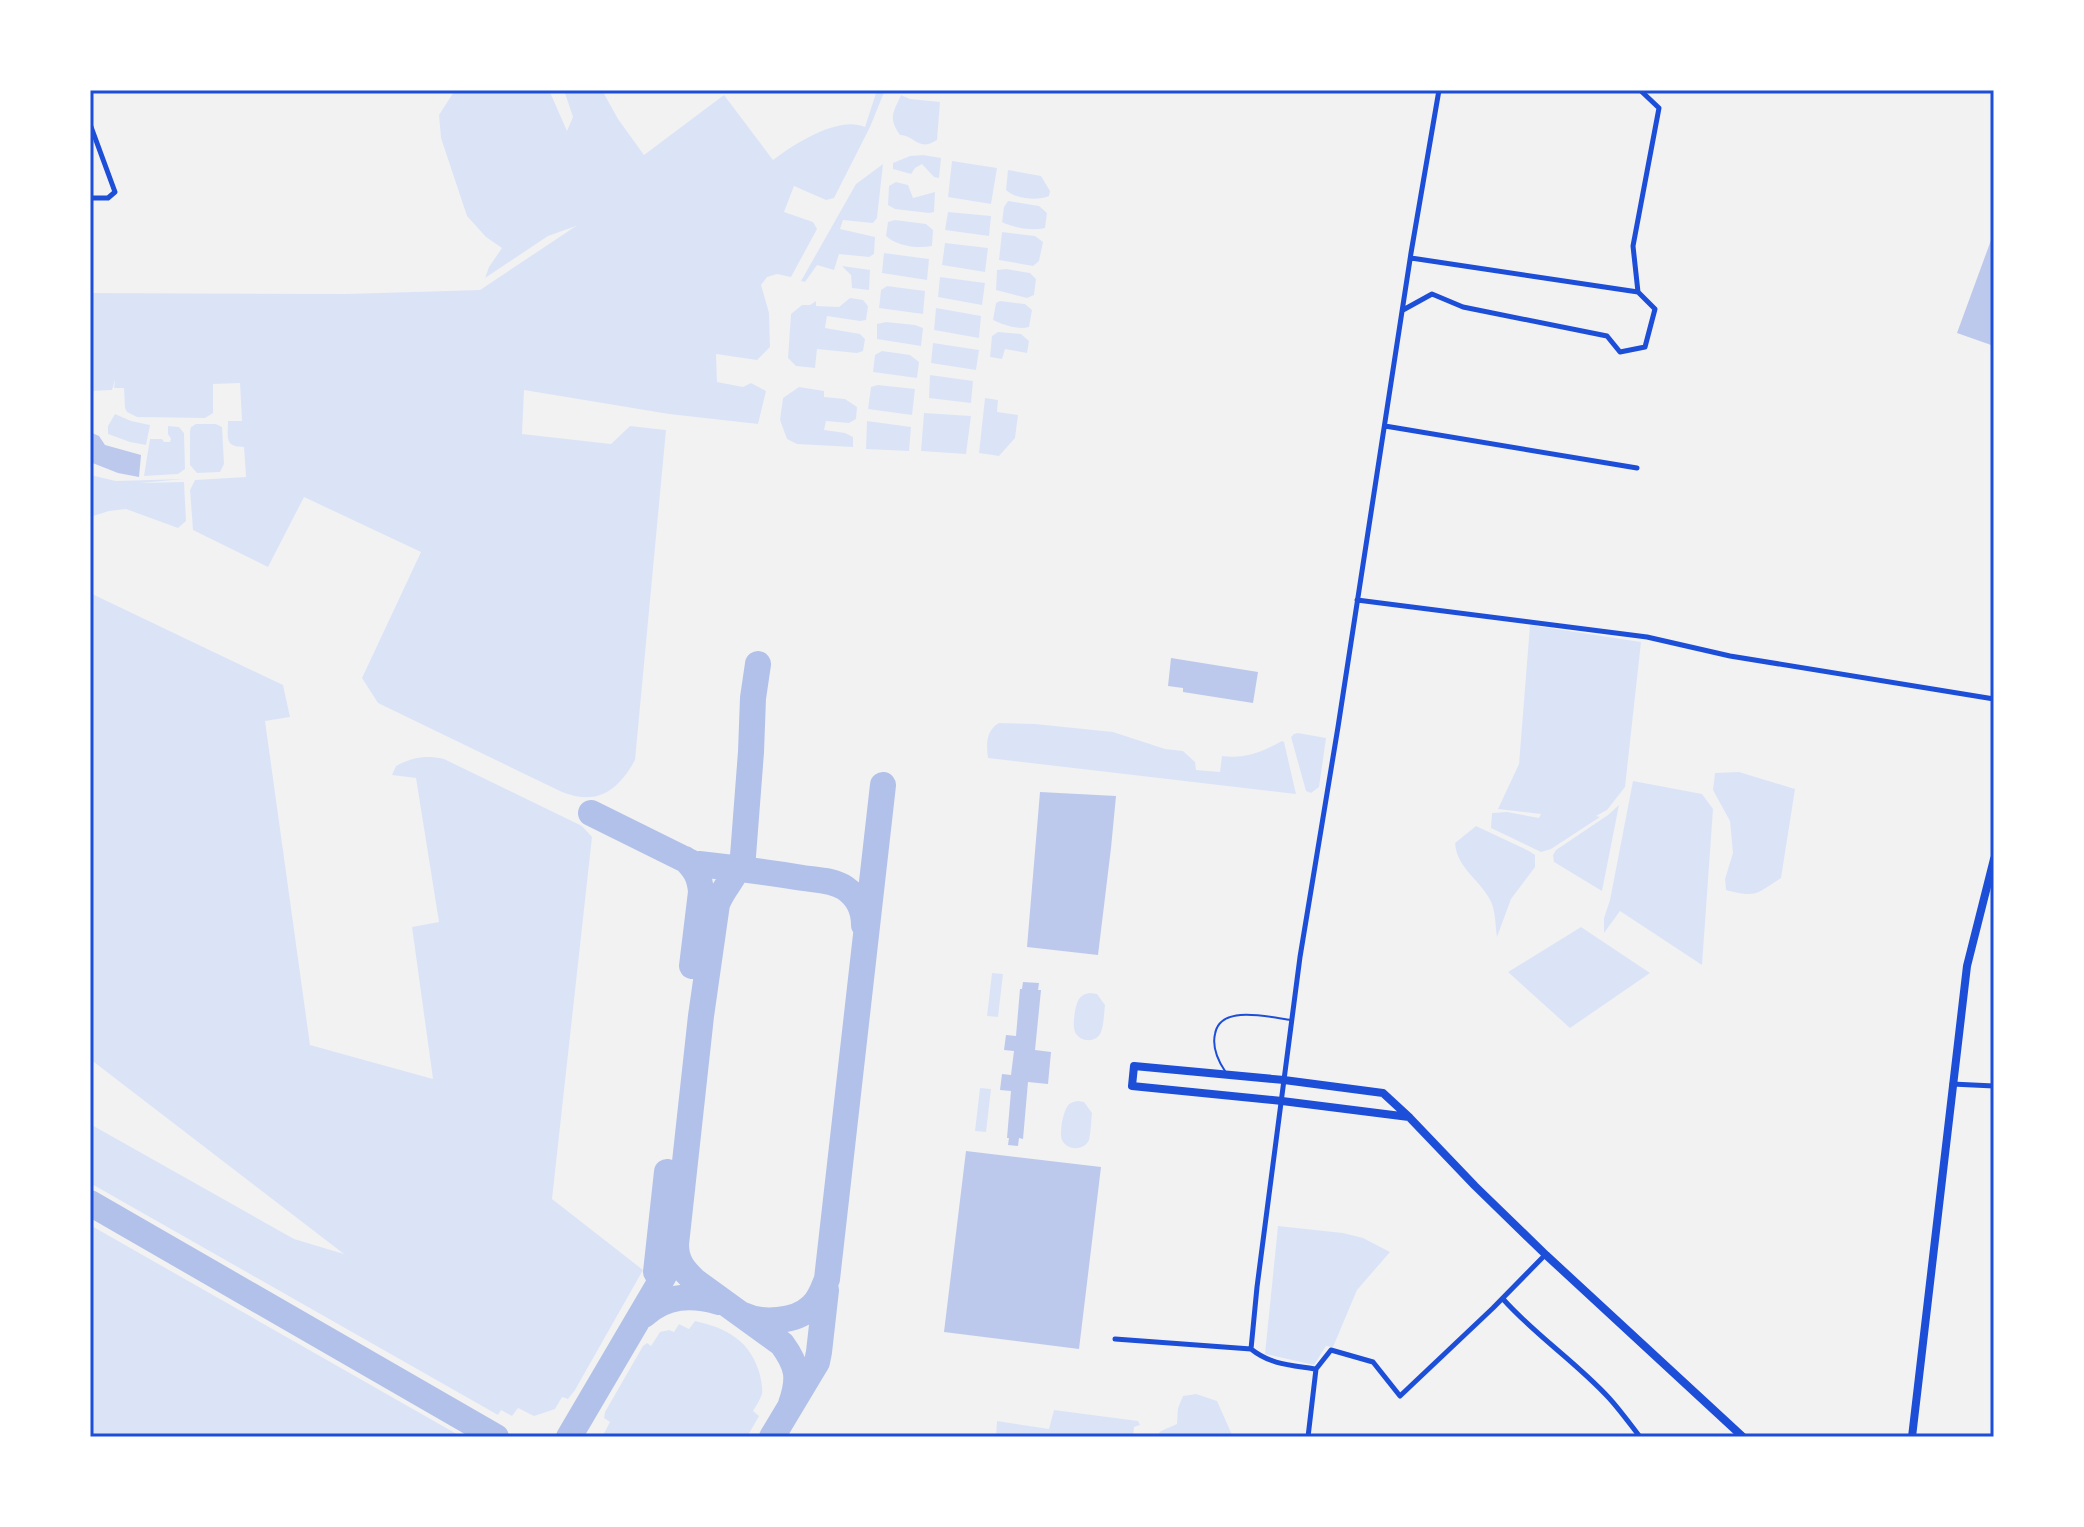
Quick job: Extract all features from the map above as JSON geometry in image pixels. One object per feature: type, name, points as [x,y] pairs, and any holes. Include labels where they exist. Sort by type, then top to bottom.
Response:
[{"type":"main road","points":[[1912,1437],[1967,966],[1994,859]]},
{"type":"main road","points":[[1409,1117],[1132,1086],[1134,1066],[1383,1093],[1409,1117],[1546,1255],[1743,1437]]},
{"type":"street","points":[[1251,1349],[1291,1020],[1439,90]]},
{"type":"street","points":[[1638,292],[1633,246],[1659,108],[1640,90]]},
{"type":"street","points":[[90,124],[115,192],[108,198],[90,198]]},
{"type":"street","points":[[1403,310],[1432,294],[1463,307],[1607,336],[1620,352],[1645,347],[1655,309],[1638,292],[1411,258]]},
{"type":"street","points":[[1385,426],[1637,468]]},
{"type":"street","points":[[1357,600],[1647,637],[1730,656],[1994,699]]},
{"type":"street","points":[[1952,1084],[1994,1086]]},
{"type":"street","points":[[1308,1437],[1316,1369],[1331,1350],[1373,1362],[1400,1396],[1546,1255]]},
{"type":"street","points":[[1503,1299],[1521,1320],[1607,1396],[1640,1437]]},
{"type":"street","points":[[1115,1339],[1251,1349],[1271,1362],[1316,1369]]},
{"type":"lane","points":[[1228,1075],[1215,1053],[1217,1025],[1221,1020],[1242,1015],[1291,1020]]},
{"type":"shaded area","points":[[455,90],[549,90],[567,131],[573,117],[564,90],[602,90],[644,155],[724,95],[773,160],[804,139],[830,128],[854,124],[865,127],[877,90],[885,90],[834,198],[826,200],[794,186],[784,212],[813,222],[817,229],[791,277],[777,274],[767,277],[761,285],[769,313],[770,347],[757,360],[716,354],[717,382],[743,387],[751,383],[766,391],[758,424],[669,414],[524,390],[522,434],[611,444],[630,426],[666,430],[635,760],[614,787],[596,796],[574,796],[562,792],[378,703],[362,678],[421,552],[304,497],[268,567],[193,530],[190,490],[195,480],[246,477],[244,447],[233,445],[228,437],[228,421],[242,421],[240,383],[213,384],[213,413],[205,418],[137,417],[127,412],[124,388],[114,388],[115,380],[112,390],[90,391],[90,293],[346,294],[480,290],[576,226],[548,236],[485,278],[502,248],[486,237],[467,216],[441,138],[439,115]]},
{"type":"shaded area","points":[[901,95],[940,102],[937,140],[921,144],[900,135],[893,115]]},
{"type":"shaded area","points":[[923,155],[941,158],[939,178],[934,177],[922,164],[911,174],[893,169],[893,163]]},
{"type":"shaded area","points":[[952,161],[997,168],[991,204],[948,197]]},
{"type":"shaded area","points":[[883,164],[877,218],[873,223],[843,220],[840,229],[875,237],[874,254],[869,257],[839,254],[834,270],[817,265],[805,282],[801,281],[856,184]]},
{"type":"shaded area","points":[[1008,170],[1041,176],[1050,191],[1049,196],[1027,198],[1010,193],[1006,190]]},
{"type":"shaded area","points":[[896,182],[908,185],[913,198],[935,192],[934,212],[895,209],[888,205],[889,186]]},
{"type":"shaded area","points":[[1008,201],[1039,206],[1047,213],[1045,228],[1024,228],[1002,222]]},
{"type":"shaded area","points":[[948,212],[991,216],[989,236],[945,230]]},
{"type":"shaded area","points":[[888,222],[926,224],[933,230],[932,246],[908,246],[886,236]]},
{"type":"shaded area","points":[[1002,232],[1035,236],[1043,242],[1039,261],[1033,266],[999,260]]},
{"type":"shaded area","points":[[945,243],[988,248],[985,272],[942,265]]},
{"type":"shaded area","points":[[884,253],[929,259],[927,280],[882,273]]},
{"type":"shaded area","points":[[842,266],[870,270],[869,290],[852,288],[851,275]]},
{"type":"shaded area","points":[[997,270],[1030,273],[1036,279],[1034,295],[1027,298],[996,290]]},
{"type":"shaded area","points":[[940,277],[985,283],[982,305],[938,297]]},
{"type":"shaded area","points":[[887,286],[925,291],[923,314],[879,308],[881,290]]},
{"type":"shaded area","points":[[850,298],[863,300],[868,306],[866,320],[827,316],[825,328],[860,334],[865,339],[863,351],[817,349],[815,368],[796,366],[788,358],[791,314],[802,305],[816,301],[816,306],[839,307]]},
{"type":"shaded area","points":[[996,303],[1025,304],[1032,310],[1029,327],[1020,328],[993,320]]},
{"type":"shaded area","points":[[936,308],[981,316],[979,338],[934,330]]},
{"type":"shaded area","points":[[886,322],[923,328],[921,346],[877,339],[877,324]]},
{"type":"shaded area","points":[[998,332],[1021,334],[1029,341],[1027,353],[1005,349],[1002,359],[990,357],[992,336]]},
{"type":"shaded area","points":[[933,343],[979,350],[976,370],[931,363]]},
{"type":"shaded area","points":[[882,351],[910,355],[919,362],[917,378],[873,372],[875,355]]},
{"type":"shaded area","points":[[930,375],[973,381],[971,403],[929,398]]},
{"type":"shaded area","points":[[799,387],[824,391],[824,397],[845,399],[857,407],[856,419],[849,423],[826,421],[824,430],[853,437],[853,447],[797,444],[787,439],[780,420],[783,398]]},
{"type":"shaded area","points":[[871,387],[915,389],[912,415],[868,409]]},
{"type":"shaded area","points":[[985,398],[998,400],[997,412],[1018,415],[1015,438],[999,456],[979,453]]},
{"type":"shaded area","points":[[924,413],[971,416],[966,454],[921,451]]},
{"type":"shaded area","points":[[115,414],[150,425],[146,445],[108,434],[108,426]]},
{"type":"shaded area","points":[[867,421],[911,427],[909,451],[866,449]]},
{"type":"shaded area","points":[[196,424],[222,427],[224,464],[220,472],[197,473],[190,465],[190,431]]},
{"type":"shaded area","points":[[168,426],[179,427],[184,433],[185,469],[178,474],[144,476],[150,439],[170,442]]},
{"type":"shaded area","points":[[90,475],[116,481],[184,479],[140,483],[184,482],[186,521],[178,528],[126,509],[90,517]]},
{"type":"shaded area","points":[[90,593],[283,685],[290,717],[265,721],[310,1045],[433,1079],[412,927],[439,922],[416,778],[392,775],[396,766],[419,758],[444,759],[582,826],[592,837],[552,1199],[643,1270],[575,1390],[568,1399],[562,1397],[555,1409],[534,1416],[518,1408],[512,1416],[501,1410],[498,1415],[90,1183],[90,1124],[294,1239],[344,1254],[90,1059]]},
{"type":"shaded area","points":[[1530,625],[1641,642],[1625,787],[1607,810],[1596,816],[1600,817],[1551,849],[1541,852],[1491,828],[1492,813],[1507,812],[1539,818],[1541,814],[1498,809],[1519,764]]},
{"type":"shaded area","points":[[999,723],[1113,732],[1165,749],[1183,751],[1195,762],[1196,770],[1220,772],[1222,756],[1254,754],[1282,741],[1296,794],[988,758],[989,734]]},
{"type":"shaded area","points":[[1298,733],[1326,738],[1319,787],[1311,793],[1306,791],[1291,737]]},
{"type":"shaded area","points":[[1739,772],[1795,789],[1781,878],[1750,894],[1726,890],[1725,879],[1733,853],[1730,821],[1713,790],[1715,773]]},
{"type":"shaded area","points":[[1633,781],[1702,794],[1713,809],[1702,965],[1620,911],[1604,933],[1604,918]]},
{"type":"shaded area","points":[[1619,805],[1602,891],[1554,862],[1553,855]]},
{"type":"shaded area","points":[[1476,826],[1535,855],[1535,867],[1511,899],[1497,937],[1491,902],[1464,866],[1455,843]]},
{"type":"shaded area","points":[[1581,927],[1650,973],[1570,1028],[1508,972]]},
{"type":"shaded area","points":[[992,973],[1003,974],[998,1017],[987,1016]]},
{"type":"shaded area","points":[[1090,993],[1097,994],[1105,1005],[1101,1032],[1096,1038],[1088,1040],[1077,1036],[1074,1020],[1079,999]]},
{"type":"shaded area","points":[[980,1088],[991,1089],[986,1132],[975,1131]]},
{"type":"shaded area","points":[[1078,1101],[1084,1102],[1092,1113],[1089,1140],[1076,1148],[1064,1144],[1061,1133],[1067,1107]]},
{"type":"shaded area","points":[[90,1225],[462,1437],[90,1437]]},
{"type":"shaded area","points":[[1278,1226],[1343,1233],[1363,1238],[1390,1252],[1357,1290],[1333,1347],[1326,1346],[1314,1365],[1265,1354]]},
{"type":"shaded area","points":[[695,1321],[736,1338],[756,1363],[762,1394],[753,1411],[759,1416],[747,1437],[602,1437],[610,1422],[604,1418],[605,1412],[643,1346],[647,1343],[651,1346],[660,1332],[674,1332],[679,1324],[689,1329]]},
{"type":"shaded area","points":[[1196,1394],[1217,1401],[1233,1437],[1194,1437],[1185,1434],[1181,1437],[1155,1437],[1177,1424],[1183,1396]]},
{"type":"shaded area","points":[[1054,1410],[1138,1421],[1140,1425],[1134,1427],[1133,1437],[996,1437],[997,1421],[1049,1429]]},
{"type":"building","points":[[1994,232],[1994,346],[1957,333]]},
{"type":"building","points":[[90,432],[99,436],[105,445],[141,455],[139,477],[90,462]]},
{"type":"building","points":[[1171,658],[1258,672],[1253,703],[1183,692],[1183,688],[1168,686]]},
{"type":"building","points":[[1040,792],[1116,796],[1098,955],[1027,947]]},
{"type":"building","points":[[1023,982],[1039,983],[1038,990],[1041,990],[1035,1050],[1051,1052],[1048,1084],[1028,1082],[1023,1139],[1019,1138],[1018,1146],[1008,1145],[1007,1138],[1011,1091],[1000,1090],[1002,1074],[1011,1075],[1014,1051],[1004,1050],[1006,1035],[1016,1036]]},
{"type":"building","points":[[966,1151],[1101,1167],[1079,1349],[944,1332]]},
{"type":"taxiway","points":[[569,1437],[666,1272],[676,1244],[701,1016],[717,904],[743,856],[758,664]]},
{"type":"taxiway","points":[[743,1315],[768,1320],[797,1316],[817,1301],[827,1279],[883,785]]},
{"type":"taxiway","points":[[591,813],[700,867]]},
{"type":"taxiway","points":[[685,859],[696,874],[701,892],[692,966]]},
{"type":"taxiway","points":[[699,864],[835,883],[857,900],[864,925]]},
{"type":"taxiway","points":[[656,1272],[667,1172]]},
{"type":"taxiway","points":[[90,1203],[496,1437]]},
{"type":"taxiway","points":[[676,1244],[681,1265],[695,1281],[782,1344],[796,1372],[791,1404]]},
{"type":"taxiway","points":[[772,1437],[817,1362],[826,1290]]},
{"type":"taxiway","points":[[644,1315],[661,1303],[679,1298],[719,1302]]}]
